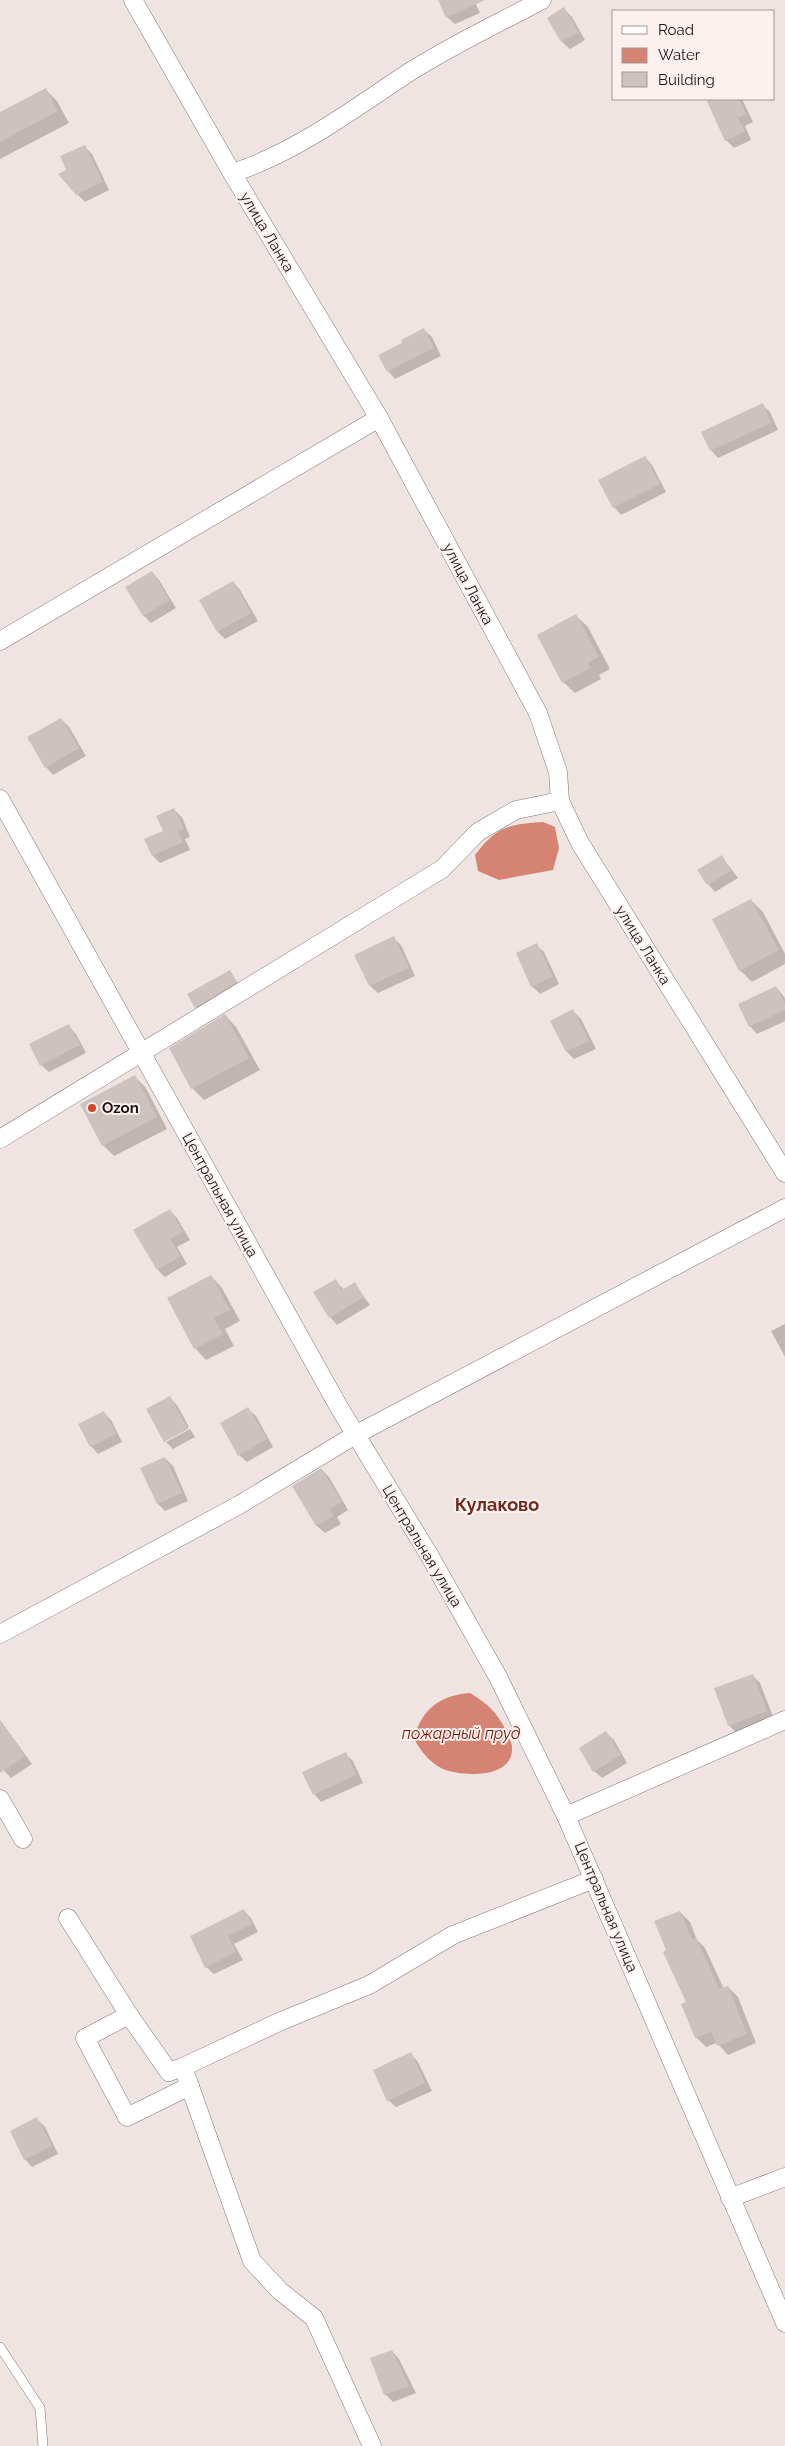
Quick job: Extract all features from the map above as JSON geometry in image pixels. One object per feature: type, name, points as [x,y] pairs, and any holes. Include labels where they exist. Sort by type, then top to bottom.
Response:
[{"type":"street","name":"улица Ланка","points":[[133,0],[232,173],[379,418],[538,713],[558,772],[560,801],[580,843],[785,1173]]},
{"type":"street","points":[[232,173],[263,163],[410,72],[542,0]]},
{"type":"street","points":[[0,641],[379,418]]},
{"type":"street","name":"Центральная улица","points":[[0,799],[143,1052],[193,1148],[355,1434],[428,1553],[498,1677],[566,1816],[594,1879],[785,2323]]},
{"type":"street","points":[[0,1139],[442,869],[478,832],[516,810],[560,801]]},
{"type":"street","points":[[0,1634],[239,1505],[355,1434],[785,1208]]},
{"type":"street","points":[[566,1816],[785,1720]]},
{"type":"street","points":[[0,1799],[23,1840]]},
{"type":"street","points":[[68,1918],[129,2015],[169,2072],[279,2022],[369,1985],[453,1935],[594,1879]]},
{"type":"street","points":[[129,2015],[85,2038],[127,2117],[190,2086]]},
{"type":"street","points":[[183,2067],[252,2261],[280,2291],[314,2318],[372,2446]]},
{"type":"street","points":[[730,2198],[785,2176]]},
{"type":"lane","points":[[0,2347],[40,2408],[44,2446]]},
{"type":"water","points":[[543,822],[555,827],[559,848],[553,870],[499,880],[478,871],[475,855],[490,838],[512,826]]},
{"type":"water","name":"пожарный пруд","points":[[470,1693],[496,1714],[510,1740],[512,1746],[511,1757],[505,1765],[497,1770],[474,1774],[452,1772],[443,1769],[426,1756],[414,1739],[422,1719],[434,1705],[450,1697]]},
{"type":"building","points":[[438,0],[485,0],[446,18]]},
{"type":"building","points":[[564,7],[579,32],[561,42],[547,18]]},
{"type":"building","points":[[46,88],[58,111],[0,142],[0,112]]},
{"type":"building","points":[[706,100],[739,100],[746,114],[738,118],[745,132],[725,141]]},
{"type":"building","points":[[85,145],[103,182],[76,195],[58,174],[66,170],[60,156]]},
{"type":"building","points":[[424,328],[434,348],[387,372],[378,355],[402,343],[401,340]]},
{"type":"building","points":[[763,403],[771,423],[710,451],[701,432]]},
{"type":"building","points":[[645,456],[660,484],[613,508],[598,480]]},
{"type":"building","points":[[152,571],[170,600],[143,616],[125,587]]},
{"type":"building","points":[[233,581],[251,613],[217,632],[199,600]]},
{"type":"building","points":[[576,614],[599,657],[588,663],[591,668],[562,683],[537,635]]},
{"type":"building","points":[[61,718],[79,748],[45,768],[27,737]]},
{"type":"building","points":[[174,808],[184,829],[178,831],[183,842],[152,856],[144,839],[163,831],[156,816]]},
{"type":"building","points":[[722,855],[731,871],[707,885],[697,870]]},
{"type":"building","points":[[751,899],[779,950],[739,971],[712,919]]},
{"type":"building","points":[[394,936],[409,968],[369,986],[354,955]]},
{"type":"building","points":[[537,943],[553,977],[531,987],[516,953]]},
{"type":"building","points":[[230,970],[237,982],[195,1008],[187,994]]},
{"type":"building","points":[[776,986],[785,1004],[785,1010],[749,1027],[738,1004]]},
{"type":"building","points":[[573,1009],[589,1041],[566,1052],[550,1021]]},
{"type":"building","points":[[225,1014],[249,1058],[191,1089],[169,1048]]},
{"type":"building","points":[[69,1024],[80,1045],[40,1066],[29,1044]]},
{"type":"building","points":[[135,1075],[157,1117],[102,1146],[80,1104]]},
{"type":"building","points":[[170,1209],[183,1232],[170,1239],[181,1256],[157,1270],[133,1230]]},
{"type":"building","points":[[211,1275],[230,1310],[214,1318],[223,1334],[194,1349],[167,1298]]},
{"type":"building","points":[[336,1279],[342,1290],[355,1282],[364,1297],[329,1318],[313,1292]]},
{"type":"building","points":[[170,1396],[188,1429],[164,1442],[146,1409]]},
{"type":"building","points":[[248,1407],[267,1439],[238,1456],[220,1423]]},
{"type":"building","points":[[104,1411],[116,1434],[90,1447],[78,1424]]},
{"type":"building","points":[[165,1457],[182,1493],[157,1504],[140,1468]]},
{"type":"building","points":[[321,1468],[342,1502],[330,1509],[334,1516],[316,1526],[292,1486]]},
{"type":"building","points":[[753,1674],[767,1711],[728,1726],[714,1688]]},
{"type":"building","points":[[0,1720],[25,1756],[0,1773]]},
{"type":"building","points":[[606,1731],[621,1755],[593,1772],[579,1748]]},
{"type":"building","points":[[346,1752],[356,1775],[313,1795],[302,1772]]},
{"type":"building","points":[[244,1909],[252,1924],[228,1936],[236,1952],[205,1968],[190,1936]]},
{"type":"building","points":[[680,1911],[692,1939],[696,1937],[719,1989],[728,1986],[747,2034],[717,2046],[711,2031],[695,2038],[681,2004],[686,2002],[663,1952],[666,1950],[654,1921]]},
{"type":"building","points":[[411,2052],[425,2083],[387,2101],[373,2070]]},
{"type":"building","points":[[37,2117],[52,2146],[24,2160],[10,2131]]},
{"type":"building","points":[[392,2350],[409,2386],[384,2395],[370,2358]]},
{"type":"place","name":"Ozon","points":[[92,1108]]},
{"type":"district","name":"Кулаково","points":[[497,1505]]}]
